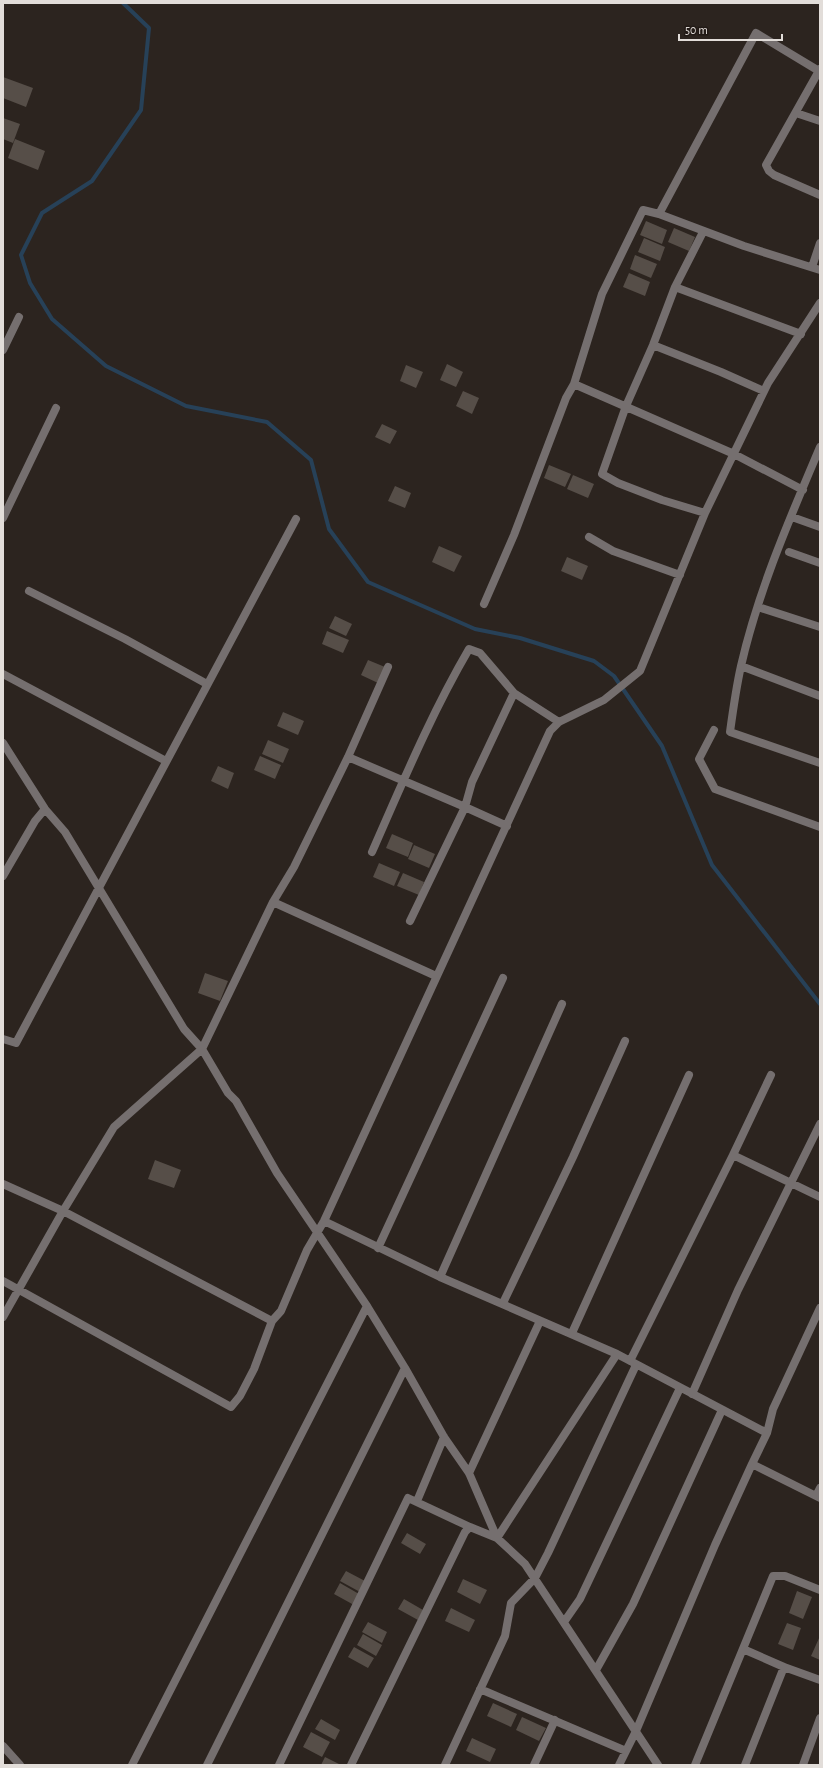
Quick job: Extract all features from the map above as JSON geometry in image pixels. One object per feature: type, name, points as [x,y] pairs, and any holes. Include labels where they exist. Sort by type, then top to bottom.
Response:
[{"type":"street","points":[[659,214],[756,33],[819,70],[766,165],[769,171],[774,175],[820,195]]},
{"type":"street","points":[[796,112],[820,122]]},
{"type":"street","points":[[484,604],[514,535],[566,398],[574,384],[602,294],[643,210],[659,214],[703,232],[744,246],[820,270]]},
{"type":"street","points":[[703,232],[675,287],[653,345],[626,406],[605,463],[603,476],[662,500],[705,513]]},
{"type":"street","points":[[812,267],[820,243]]},
{"type":"street","points":[[675,287],[801,334]]},
{"type":"street","points":[[3,1281],[231,1407],[240,1396],[254,1370],[272,1321],[281,1311],[307,1250],[324,1221],[436,976],[452,947],[550,731],[559,722],[604,700],[640,671],[705,513],[764,391],[820,302]]},
{"type":"street","points":[[3,350],[19,317]]},
{"type":"street","points":[[653,345],[722,372],[764,391]]},
{"type":"street","points":[[574,384],[734,454],[803,490]]},
{"type":"street","points":[[3,518],[56,408]]},
{"type":"street","points":[[820,447],[779,547],[758,606],[741,666],[730,732],[820,763]]},
{"type":"street","points":[[792,517],[820,527]]},
{"type":"street","points":[[3,1039],[16,1043],[296,518]]},
{"type":"street","points":[[589,537],[613,551],[680,575]]},
{"type":"street","points":[[789,552],[820,562]]},
{"type":"street","points":[[29,591],[125,639],[207,684]]},
{"type":"street","points":[[758,606],[820,627]]},
{"type":"street","points":[[372,852],[403,780],[452,680],[469,649],[480,653],[514,694],[559,722]]},
{"type":"street","points":[[741,666],[820,696]]},
{"type":"street","points":[[3,1317],[63,1211],[114,1127],[202,1049],[273,902],[294,867],[348,757],[388,667]]},
{"type":"street","points":[[3,674],[166,762]]},
{"type":"street","points":[[410,921],[465,807],[472,782],[514,694]]},
{"type":"street","points":[[714,730],[699,759],[715,789],[820,827]]},
{"type":"street","points":[[3,742],[46,809],[66,832],[184,1029],[202,1049],[228,1093],[236,1101],[278,1173],[367,1306],[405,1368],[444,1437],[469,1473],[497,1538]]},
{"type":"street","points":[[348,757],[507,826]]},
{"type":"street","points":[[3,876],[35,821],[46,809]]},
{"type":"street","points":[[273,902],[436,976]]},
{"type":"street","points":[[378,1248],[503,978]]},
{"type":"street","points":[[440,1277],[562,1004]]},
{"type":"street","points":[[503,1303],[573,1157],[625,1041]]},
{"type":"street","points":[[572,1333],[689,1075]]},
{"type":"street","points":[[445,1765],[506,1636],[511,1603],[535,1578],[548,1553],[633,1363],[771,1075]]},
{"type":"street","points":[[692,1394],[738,1290],[820,1124]]},
{"type":"street","points":[[733,1155],[820,1197]]},
{"type":"street","points":[[3,1184],[63,1211],[272,1321]]},
{"type":"street","points":[[324,1221],[440,1277],[503,1303],[540,1321],[572,1333],[617,1354],[767,1433]]},
{"type":"street","points":[[132,1765],[367,1306]]},
{"type":"street","points":[[619,1765],[636,1731],[715,1545],[767,1433],[773,1409],[820,1308]]},
{"type":"street","points":[[469,1473],[540,1321]]},
{"type":"street","points":[[497,1538],[617,1354]]},
{"type":"street","points":[[207,1765],[405,1368]]},
{"type":"street","points":[[564,1622],[580,1599],[680,1388]]},
{"type":"street","points":[[596,1670],[633,1604],[722,1410]]},
{"type":"street","points":[[417,1501],[444,1437]]},
{"type":"street","points":[[752,1464],[819,1494]]},
{"type":"street","points":[[278,1765],[408,1498],[497,1538],[525,1564],[658,1765]]},
{"type":"street","points":[[351,1765],[465,1532],[470,1527]]},
{"type":"street","points":[[695,1765],[773,1576],[786,1576],[820,1590]]},
{"type":"street","points":[[743,1649],[784,1667],[820,1680]]},
{"type":"street","points":[[745,1765],[784,1667]]},
{"type":"street","points":[[480,1689],[626,1751]]},
{"type":"street","points":[[803,1765],[820,1718]]},
{"type":"street","points":[[534,1765],[555,1720]]},
{"type":"street","points":[[3,1746],[20,1765]]},
{"type":"building","points":[[3,77],[33,88],[26,107],[3,98]]},
{"type":"building","points":[[3,118],[20,124],[13,143],[3,139]]},
{"type":"building","points":[[15,139],[45,151],[38,170],[8,158]]},
{"type":"building","points":[[646,221],[667,230],[662,244],[640,235]]},
{"type":"building","points":[[674,228],[695,237],[689,251],[668,242]]},
{"type":"building","points":[[644,238],[665,247],[660,261],[638,252]]},
{"type":"building","points":[[635,255],[657,264],[651,278],[630,269]]},
{"type":"building","points":[[629,273],[650,282],[645,296],[623,287]]},
{"type":"building","points":[[447,364],[463,372],[456,387],[440,380]]},
{"type":"building","points":[[406,365],[423,372],[416,388],[400,381]]},
{"type":"building","points":[[463,391],[479,398],[472,414],[456,406]]},
{"type":"building","points":[[382,424],[397,431],[390,444],[375,437]]},
{"type":"building","points":[[549,465],[571,474],[565,487],[544,478]]},
{"type":"building","points":[[573,475],[594,484],[588,498],[567,489]]},
{"type":"building","points":[[395,486],[411,493],[405,508],[388,501]]},
{"type":"building","points":[[439,546],[462,556],[454,572],[432,562]]},
{"type":"building","points":[[567,557],[588,566],[582,580],[561,571]]},
{"type":"building","points":[[335,616],[352,624],[346,636],[329,628]]},
{"type":"building","points":[[327,631],[349,640],[343,653],[322,644]]},
{"type":"building","points":[[368,660],[385,667],[378,683],[361,675]]},
{"type":"building","points":[[283,712],[304,721],[298,735],[277,726]]},
{"type":"building","points":[[268,740],[289,749],[283,763],[262,754]]},
{"type":"building","points":[[260,756],[281,765],[275,779],[254,770]]},
{"type":"building","points":[[218,766],[234,773],[228,789],[211,781]]},
{"type":"building","points":[[392,834],[413,843],[408,857],[386,848]]},
{"type":"building","points":[[414,845],[435,854],[429,868],[408,859]]},
{"type":"building","points":[[379,863],[400,872],[394,886],[373,877]]},
{"type":"building","points":[[403,873],[424,882],[419,895],[397,886]]},
{"type":"building","points":[[205,973],[228,981],[220,1001],[198,993]]},
{"type":"building","points":[[155,1160],[181,1170],[174,1188],[148,1179]]},
{"type":"building","points":[[407,1533],[426,1544],[420,1554],[401,1543]]},
{"type":"building","points":[[346,1571],[365,1581],[360,1592],[340,1581]]},
{"type":"building","points":[[463,1579],[487,1590],[480,1604],[457,1592]]},
{"type":"building","points":[[340,1583],[359,1594],[354,1605],[334,1594]]},
{"type":"building","points":[[797,1591],[812,1597],[803,1619],[789,1613]]},
{"type":"building","points":[[404,1599],[423,1610],[418,1620],[398,1609]]},
{"type":"building","points":[[451,1608],[475,1620],[469,1632],[445,1621]]},
{"type":"building","points":[[368,1622],[387,1632],[382,1643],[362,1632]]},
{"type":"building","points":[[787,1623],[801,1628],[793,1650],[778,1644]]},
{"type":"building","points":[[363,1634],[382,1645],[376,1656],[357,1645]]},
{"type":"building","points":[[820,1636],[820,1660],[811,1656]]},
{"type":"building","points":[[354,1647],[374,1658],[368,1668],[348,1657]]},
{"type":"building","points":[[493,1703],[517,1714],[511,1727],[487,1716]]},
{"type":"building","points":[[522,1717],[546,1728],[539,1741],[516,1730]]},
{"type":"building","points":[[321,1719],[340,1730],[335,1740],[315,1729]]},
{"type":"building","points":[[311,1732],[330,1742],[322,1757],[303,1747]]},
{"type":"building","points":[[472,1738],[496,1749],[490,1762],[466,1751]]},
{"type":"building","points":[[325,1757],[341,1765],[321,1765]]},
{"type":"waterway","points":[[123,3],[149,28],[141,110],[92,181],[42,213],[21,255],[30,283],[52,319],[106,366],[186,406],[267,422],[311,460],[329,529],[368,582],[475,629],[520,638],[594,661],[614,676],[662,746],[712,865],[820,1004]]}]
